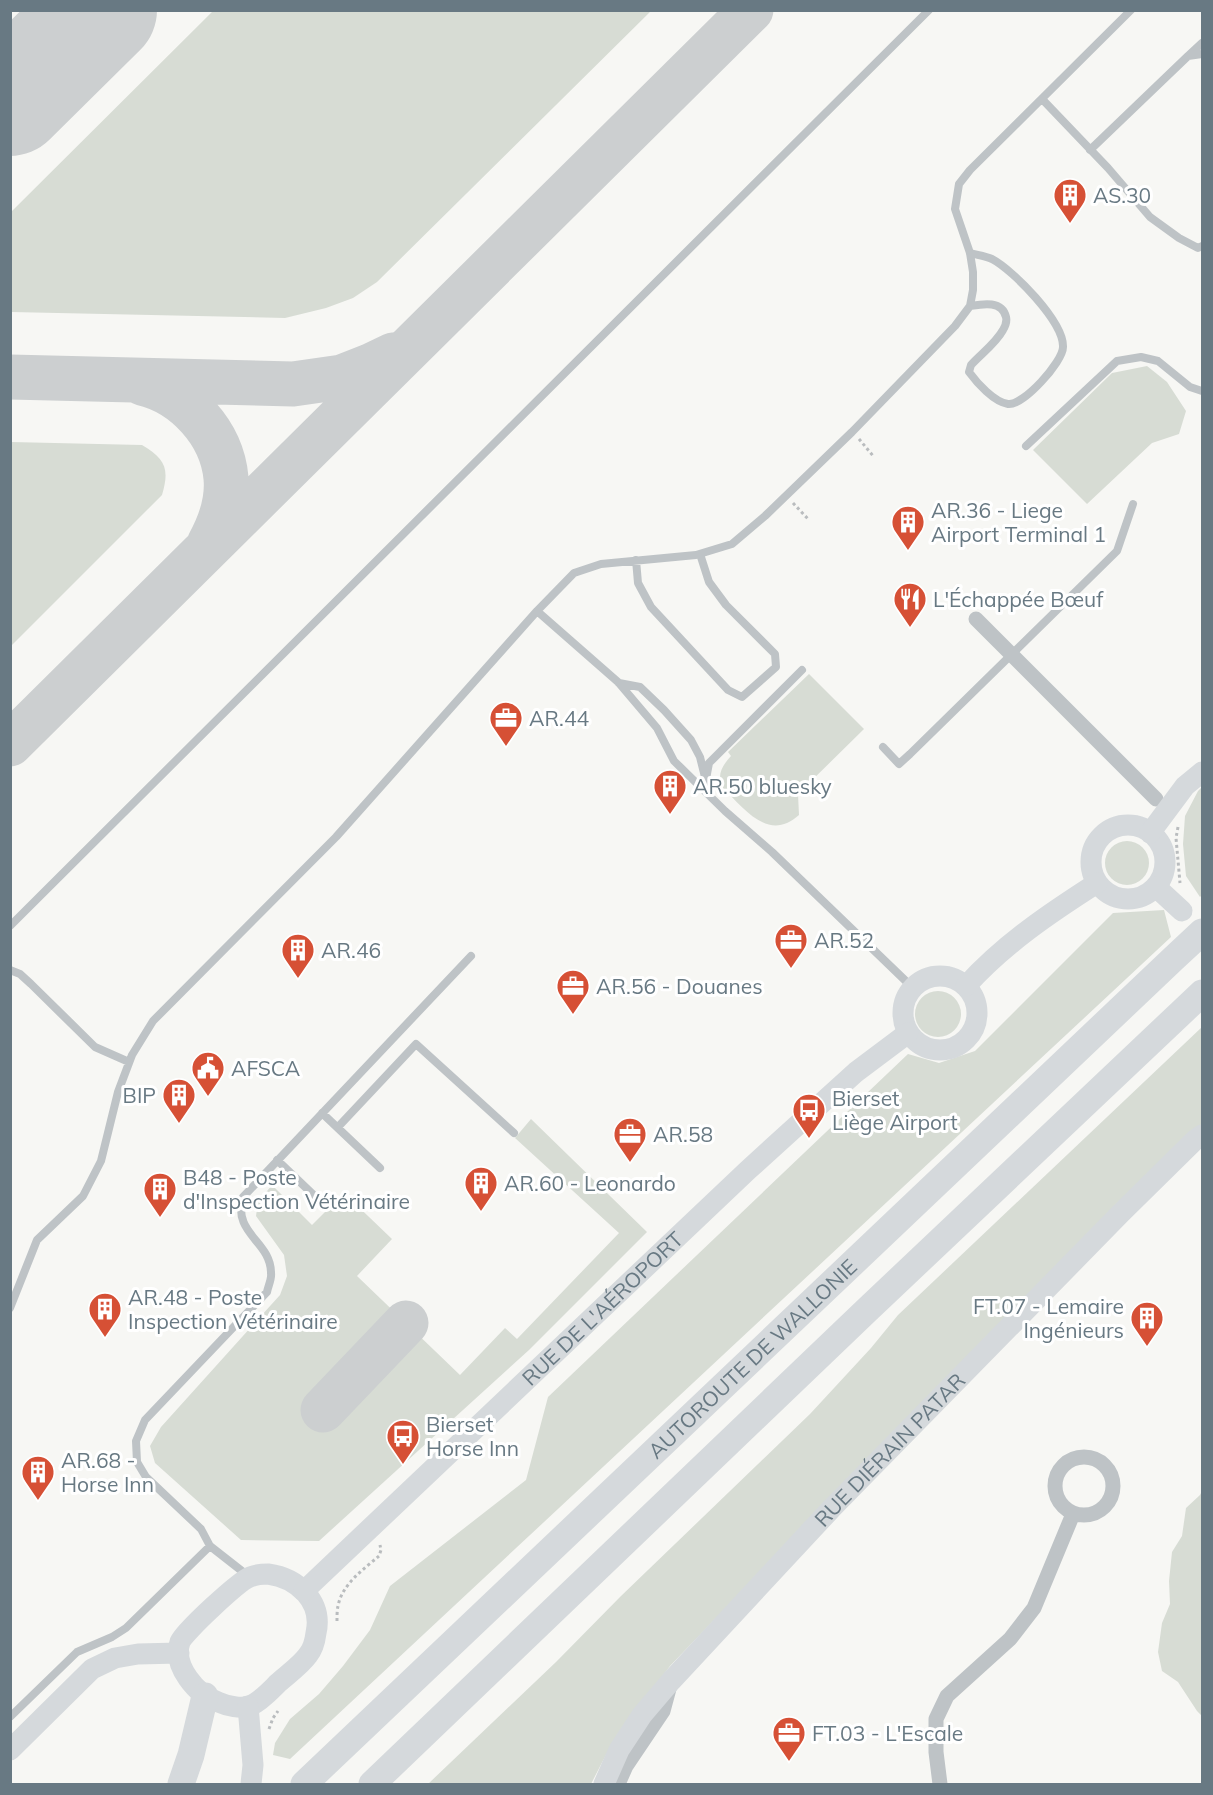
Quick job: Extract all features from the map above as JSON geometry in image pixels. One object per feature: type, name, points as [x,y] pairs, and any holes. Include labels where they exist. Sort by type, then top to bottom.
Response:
[{"type":"highway","name":"AUTOROUTE DE WALLONIE","points":[[304,1785],[1203,932]]},
{"type":"highway","name":"AUTOROUTE DE WALLONIE","points":[[372,1785],[859,1318],[1203,993]]},
{"type":"highway","points":[[181,1785],[191,1755],[205,1696]]},
{"type":"highway","points":[[393,1785],[407,1751]]},
{"type":"street","points":[[976,619],[1162,803]]},
{"type":"street","points":[[1150,832],[1162,803],[1203,772]]},
{"type":"street","points":[[1121,826],[1136,826],[1150,832],[1160,844],[1165,858],[1163,873],[1156,886],[1146,895],[1133,899],[1119,898],[1107,893],[1097,884],[1092,870],[1092,855],[1097,842],[1108,831],[1121,826]]},
{"type":"street","points":[[966,986],[987,964],[1053,910],[1097,884]]},
{"type":"street","points":[[1156,886],[1182,911]]},
{"type":"street","points":[[939,975],[949,976],[966,986],[974,998],[977,1011],[975,1025],[968,1037],[958,1046],[945,1050],[931,1049],[918,1044],[908,1034],[903,1022],[902,1010],[905,997],[912,987],[929,976],[939,975]]},
{"type":"street","name":"RUE DE L'AÉROPORT","points":[[304,1591],[756,1162],[856,1072],[908,1034]]},
{"type":"street","name":"RUE DIÉRAIN PATAR","points":[[604,1785],[619,1750],[642,1715],[671,1681],[839,1501],[1120,1214],[1194,1141],[1203,1135]]},
{"type":"street","points":[[940,1785],[936,1752],[936,1719],[947,1696],[1010,1639],[1034,1608],[1073,1514]]},
{"type":"street","points":[[280,1575],[304,1591],[313,1603],[317,1615],[314,1643],[309,1655],[268,1692],[248,1706],[233,1706],[205,1696],[193,1686],[179,1653],[184,1636],[249,1577],[280,1575]]},
{"type":"street","points":[[10,1750],[92,1669],[115,1658],[138,1654],[179,1653]]},
{"type":"street","points":[[618,1785],[627,1766],[663,1711],[671,1681]]},
{"type":"street","points":[[248,1706],[253,1756],[251,1785]]},
{"type":"lane","points":[[10,926],[929,10]]},
{"type":"lane","points":[[10,1308],[37,1240],[83,1196],[101,1161],[118,1092],[129,1062],[153,1021],[336,837],[537,611],[574,573],[601,564],[700,554],[732,544],[765,516],[852,432],[955,326],[970,306],[974,272],[955,209],[959,184],[970,170],[1131,10]]},
{"type":"lane","points":[[1090,150],[1203,43]]},
{"type":"lane","points":[[1188,56],[1203,54]]},
{"type":"lane","points":[[1042,99],[1150,217],[1179,238],[1198,248],[1203,246]]},
{"type":"lane","points":[[970,253],[992,260],[1012,274],[1043,305],[1063,337],[1064,349],[1059,360],[1047,375],[1020,400],[1010,404],[1000,401],[979,385],[969,372],[971,365],[1003,330],[1007,321],[1005,312],[997,305],[986,303],[970,306]]},
{"type":"lane","points":[[1026,446],[1117,361],[1141,357],[1158,361],[1190,387],[1203,391]]},
{"type":"lane","points":[[883,747],[899,764],[1117,551],[1133,504]]},
{"type":"lane","points":[[636,560],[638,583],[651,607],[728,690],[742,697],[776,667],[775,654],[726,605],[709,582],[700,554]]},
{"type":"lane","points":[[537,611],[618,682],[657,728],[674,761],[912,987]]},
{"type":"lane","points":[[706,778],[709,763],[802,670]]},
{"type":"lane","points":[[618,682],[640,687],[691,740],[700,757],[710,796]]},
{"type":"lane","points":[[249,1577],[210,1546],[201,1529],[146,1477],[137,1462],[136,1441],[145,1420],[267,1292],[272,1275],[268,1256],[246,1228],[240,1216],[243,1197],[471,956]]},
{"type":"lane","points":[[10,970],[20,974],[95,1047],[129,1062]]},
{"type":"lane","points":[[338,1127],[416,1044],[514,1132]]},
{"type":"lane","points":[[322,1113],[380,1168]]},
{"type":"lane","points":[[277,1160],[324,1205]]},
{"type":"lane","points":[[10,1717],[77,1652],[112,1637],[126,1628],[210,1546]]},
{"type":"path","points":[[1162,803],[1179,815],[1176,838],[1179,882],[1184,888]]},
{"type":"shaded area","points":[[213,11],[651,11],[377,282],[353,298],[326,308],[285,318],[11,312],[11,212]]},
{"type":"shaded area","points":[[1147,366],[1167,382],[1186,411],[1179,434],[1152,443],[1087,504],[1033,450],[1112,373]]},
{"type":"shaded area","points":[[11,442],[142,445],[161,460],[164,465],[165,478],[162,495],[11,646]]},
{"type":"shaded area","points":[[809,674],[864,729],[798,794],[799,815],[788,823],[767,824],[748,812],[722,787],[721,770],[731,756],[728,752]]},
{"type":"shaded area","points":[[1202,787],[1202,895],[1200,897],[1186,876],[1183,844],[1185,816]]},
{"type":"shaded area","points":[[1127,841],[1136,842],[1143,847],[1148,854],[1148,872],[1143,879],[1136,884],[1127,885],[1118,884],[1111,879],[1106,872],[1105,863],[1106,854],[1111,847],[1118,842]]},
{"type":"shaded area","points":[[1164,910],[1171,937],[290,1759],[273,1755],[275,1743],[290,1719],[319,1694],[370,1630],[390,1586],[526,1480],[548,1397],[908,1054],[939,1063],[975,1051],[1113,913]]},
{"type":"shaded area","points":[[938,991],[954,998],[961,1014],[954,1030],[938,1037],[922,1030],[915,1014],[922,998]]},
{"type":"shaded area","points":[[1202,1027],[1202,1124],[1180,1141],[926,1399],[670,1666],[611,1745],[591,1784],[428,1784],[810,1414],[898,1315]]},
{"type":"shaded area","points":[[531,1119],[647,1232],[529,1350],[319,1541],[241,1540],[155,1463],[150,1446],[161,1427],[280,1295],[287,1276],[284,1255],[256,1216],[258,1202],[272,1185],[312,1225],[344,1193],[392,1239],[357,1276],[460,1375],[505,1328],[517,1339],[619,1233],[515,1138]]},
{"type":"shaded area","points":[[1202,1491],[1202,1716],[1178,1682],[1162,1671],[1158,1652],[1162,1623],[1170,1604],[1169,1581],[1172,1552],[1182,1536],[1186,1508]]},
{"type":"taxiway","points":[[10,744],[751,10]]},
{"type":"taxiway","points":[[10,377],[293,384],[342,377],[393,355]]},
{"type":"taxiway","points":[[142,383],[158,388],[186,406],[199,417],[217,446],[223,461],[226,495],[220,520],[209,544]]},
{"type":"taxiway","points":[[323,1410],[406,1323]]},
{"type":"runway","points":[[10,100],[101,10]]},
{"type":"place","name":"AS.30","points":[[1070,224]]},
{"type":"place","name":"AR.36 - Liege Airport Terminal 1","points":[[908,551]]},
{"type":"place","name":"L'Échappée Bœuf","points":[[910,628]]},
{"type":"place","name":"AR.44","points":[[506,747]]},
{"type":"place","name":"AR.50 bluesky","points":[[670,815]]},
{"type":"place","name":"AR.52","points":[[791,969]]},
{"type":"place","name":"AR.46","points":[[298,979]]},
{"type":"place","name":"AR.56 - Douanes","points":[[573,1015]]},
{"type":"place","name":"AFSCA","points":[[208,1097]]},
{"type":"place","name":"BIP","points":[[179,1124]]},
{"type":"place","name":"Bierset Liège Airport","points":[[809,1139]]},
{"type":"place","name":"AR.58","points":[[630,1163]]},
{"type":"place","name":"AR.60 - Leonardo","points":[[481,1212]]},
{"type":"place","name":"B48 - Poste d'Inspection Vétérinaire","points":[[160,1218]]},
{"type":"place","name":"AR.48 - Poste Inspection Vétérinaire","points":[[105,1338]]},
{"type":"place","name":"FT.07 - Lemaire Ingénieurs","points":[[1147,1347]]},
{"type":"place","name":"Bierset Horse Inn","points":[[403,1465]]},
{"type":"place","name":"AR.68 - Horse Inn","points":[[38,1501]]},
{"type":"place","name":"FT.03 - L'Escale","points":[[789,1762]]}]
